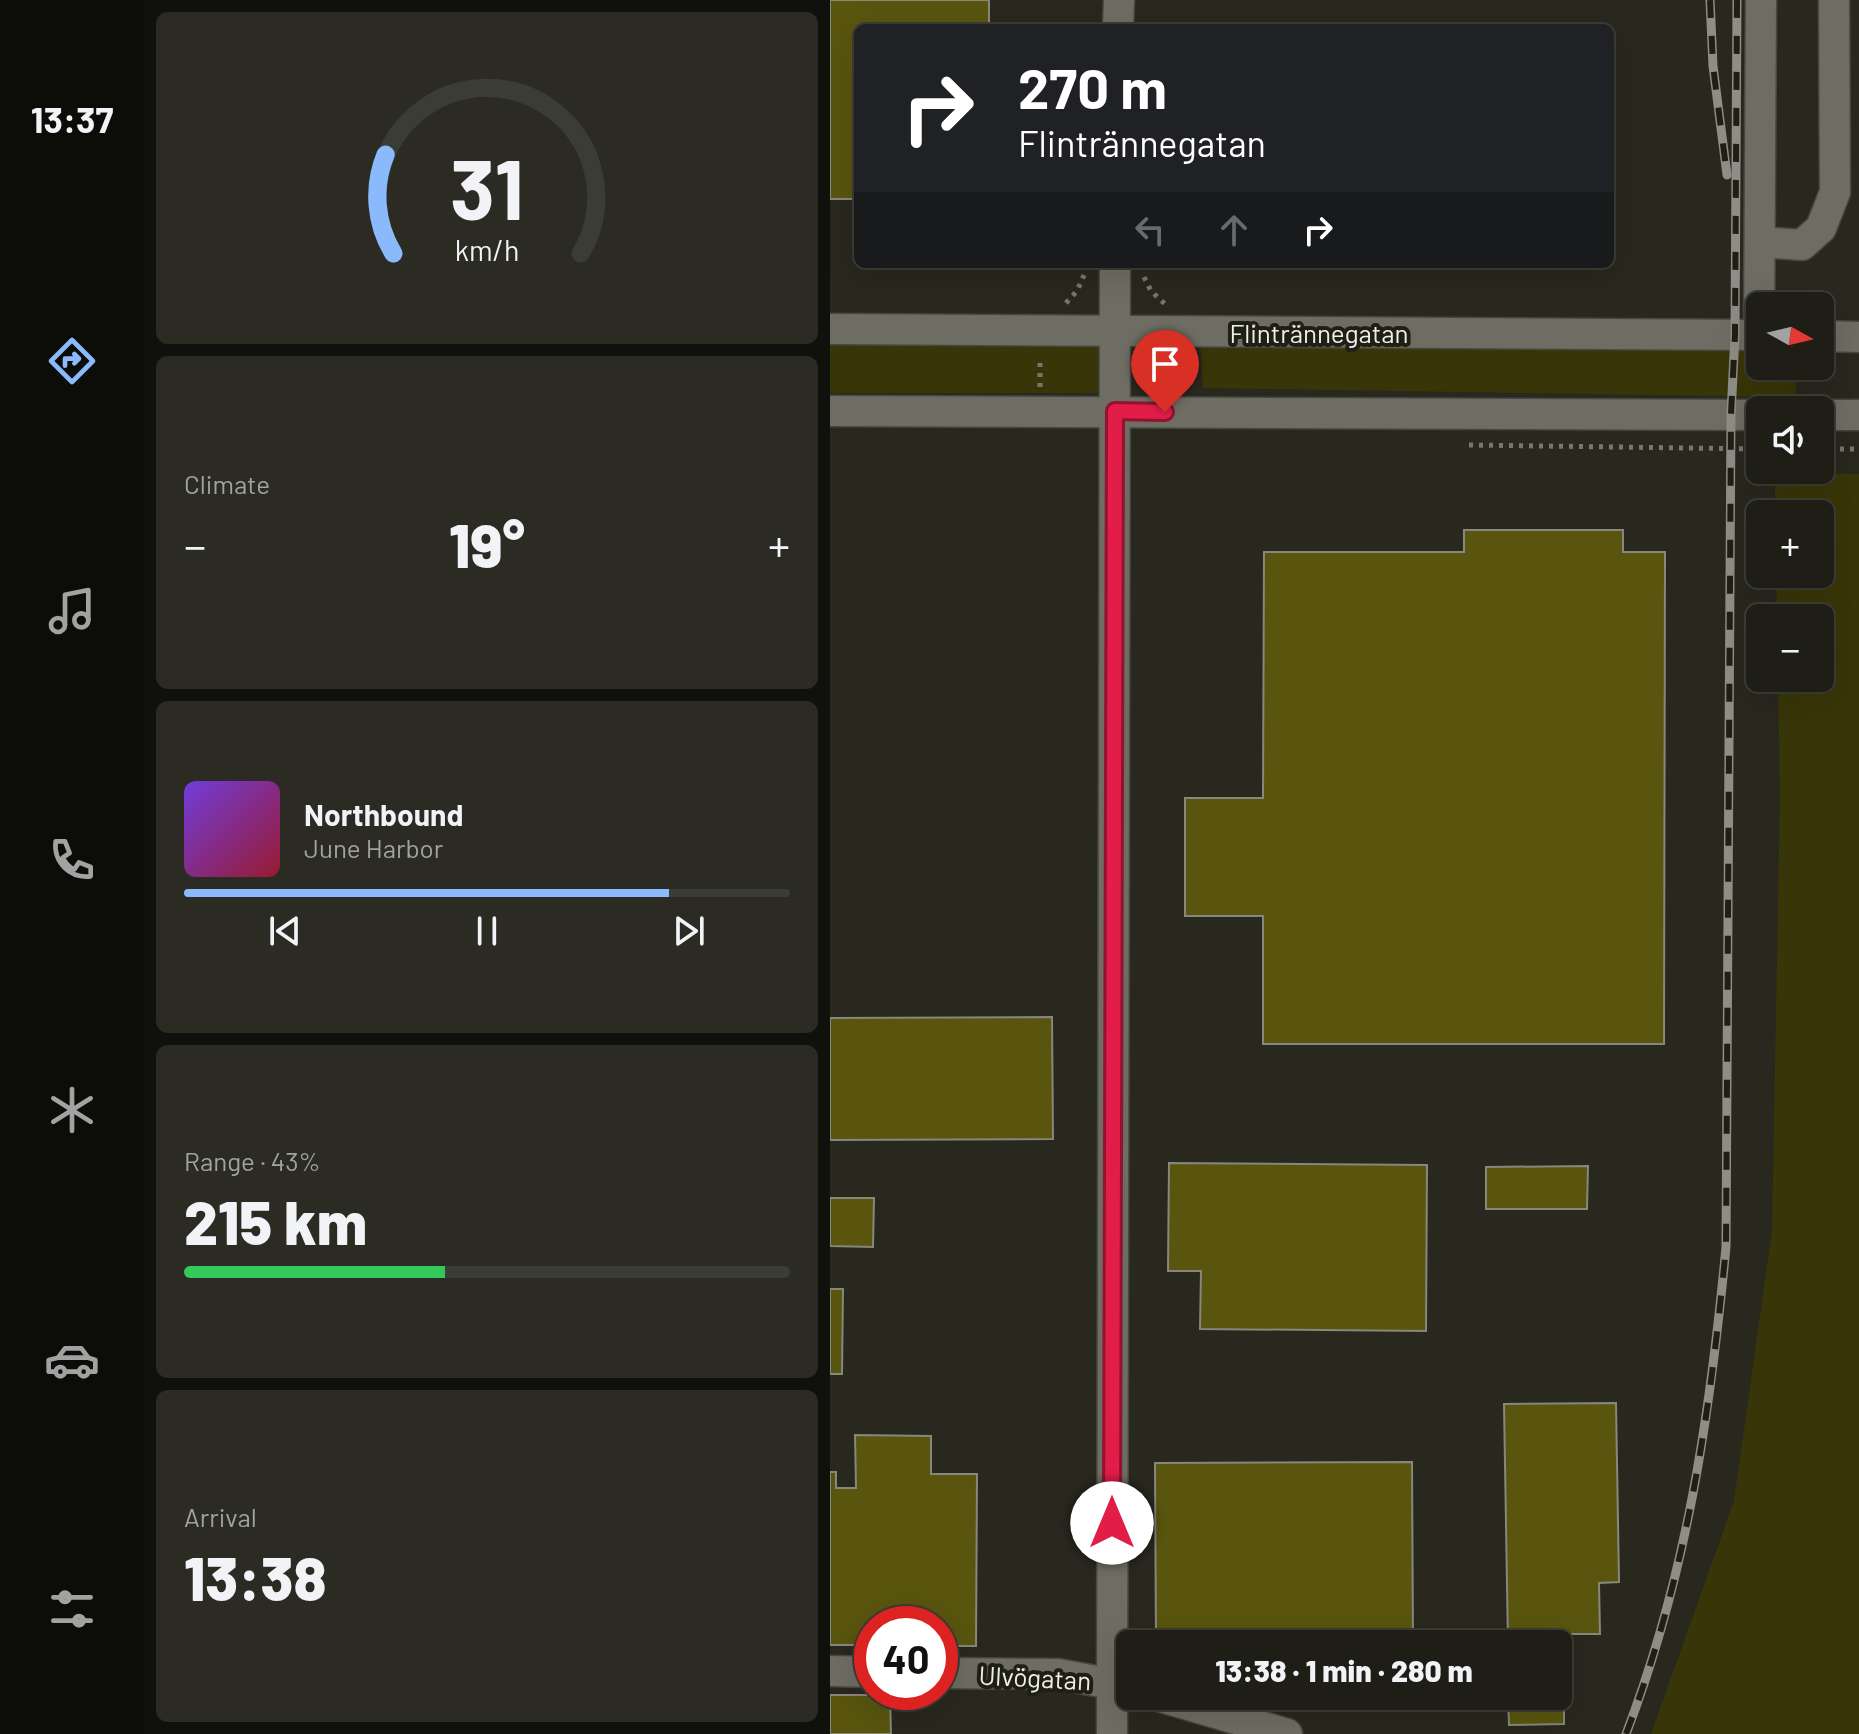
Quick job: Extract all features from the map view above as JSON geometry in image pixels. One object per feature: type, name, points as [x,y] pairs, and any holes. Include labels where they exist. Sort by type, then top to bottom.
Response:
[{"type":"street","points":[[1118,24],[1119,0]]},
{"type":"street","points":[[1760,292],[1761,0]]},
{"type":"street","points":[[1760,242],[1802,245],[1821,228],[1835,192],[1834,0]]},
{"type":"street","points":[[1121,1630],[1115,330],[1129,269]]},
{"type":"street","name":"Flintrännegatan","points":[[830,329],[1746,335]]},
{"type":"street","points":[[1834,336],[1859,337]]},
{"type":"street","points":[[830,411],[1746,415]]},
{"type":"street","points":[[1834,415],[1859,415]]},
{"type":"street","points":[[830,1671],[854,1672]]},
{"type":"street","name":"Ulvögatan","points":[[958,1673],[1058,1674],[1116,1684]]},
{"type":"street","points":[[1112,1734],[1116,1710]]},
{"type":"street","points":[[1206,1710],[1287,1734]]},
{"type":"path","points":[[1065,304],[1084,278],[1085,268]]},
{"type":"path","points":[[1129,269],[1165,304]]},
{"type":"path","points":[[1040,330],[1040,411]]},
{"type":"path","points":[[1188,331],[1190,412]]},
{"type":"path","points":[[1834,449],[1859,449]]},
{"type":"shaded area","points":[[830,344],[1099,345],[1098,393],[830,393]]},
{"type":"shaded area","points":[[1200,344],[1746,349],[1746,380],[1797,380],[1795,396],[1203,388]]},
{"type":"shaded area","points":[[1834,474],[1859,474],[1859,1734],[1651,1734],[1734,1501],[1772,1231],[1780,797],[1778,692],[1834,692],[1834,604],[1777,604],[1776,588],[1834,588],[1834,500],[1775,500],[1775,484],[1834,484]]},
{"type":"building","points":[[830,0],[989,0],[989,24],[854,24],[854,199],[830,199]]},
{"type":"building","points":[[1464,530],[1623,530],[1623,552],[1665,552],[1664,1044],[1263,1044],[1263,916],[1185,916],[1185,798],[1263,798],[1264,552],[1464,552]]},
{"type":"building","points":[[1052,1017],[1053,1139],[830,1140],[830,1018]]},
{"type":"building","points":[[1169,1163],[1427,1165],[1426,1331],[1200,1329],[1201,1271],[1168,1271]]},
{"type":"building","points":[[1588,1166],[1587,1209],[1486,1209],[1486,1167]]},
{"type":"building","points":[[830,1198],[874,1198],[873,1247],[830,1246]]},
{"type":"building","points":[[830,1289],[843,1289],[842,1374],[830,1374]]},
{"type":"building","points":[[1616,1403],[1619,1582],[1599,1583],[1600,1634],[1572,1634],[1572,1630],[1508,1630],[1504,1404]]},
{"type":"building","points":[[855,1435],[931,1436],[931,1474],[977,1474],[976,1646],[958,1646],[958,1606],[854,1606],[854,1645],[830,1645],[830,1472],[836,1472],[836,1488],[856,1488]]},
{"type":"building","points":[[1412,1462],[1413,1630],[1156,1630],[1155,1463]]},
{"type":"building","points":[[830,1695],[854,1695],[854,1710],[890,1710],[891,1734],[830,1734]]},
{"type":"building","points":[[1508,1710],[1564,1710],[1564,1724],[1509,1725]]},
{"type":"railway","points":[[1710,0],[1713,66],[1727,175]]},
{"type":"railway","points":[[1626,1734],[1665,1614],[1693,1494],[1712,1372],[1726,1247],[1737,0]]},
{"type":"route","points":[[1112,1523],[1115,411],[1165,412]]}]
